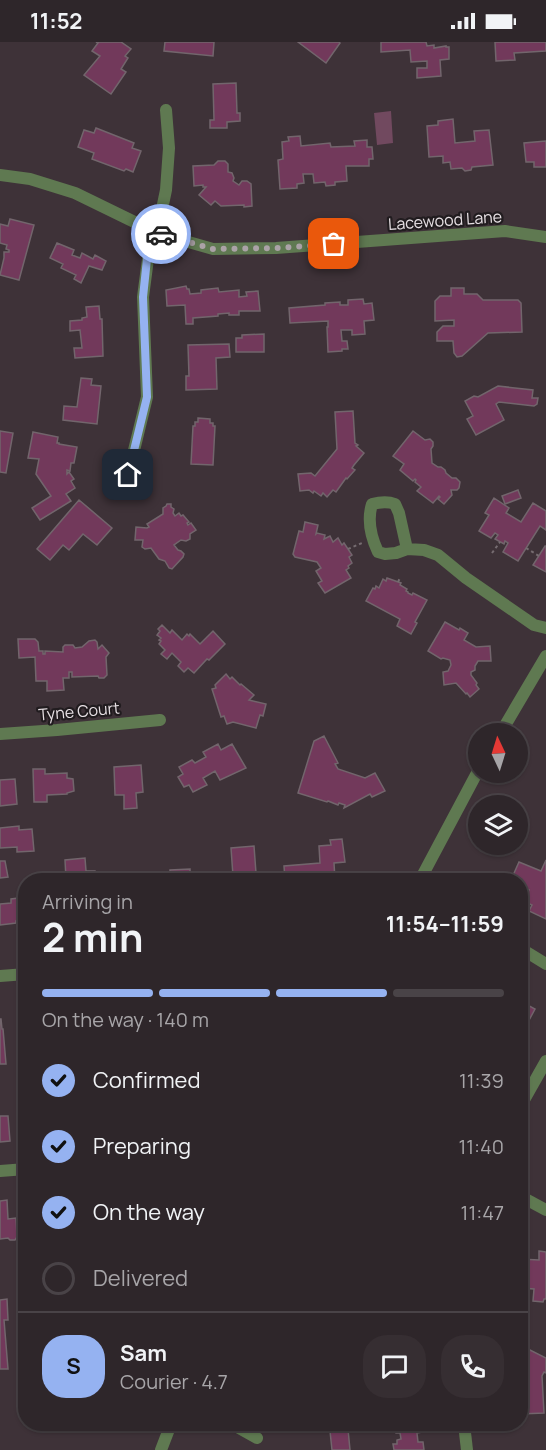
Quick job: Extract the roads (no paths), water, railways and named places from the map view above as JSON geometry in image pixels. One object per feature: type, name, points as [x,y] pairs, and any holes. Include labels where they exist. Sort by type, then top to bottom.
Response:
[{"type":"street","points":[[128,475],[147,397],[143,297],[147,259],[157,233],[166,190],[169,148],[166,110]]},
{"type":"street","name":"Lacewood Lane","points":[[0,175],[30,179],[75,193],[157,233],[213,249],[276,248],[505,231],[546,237]]},
{"type":"street","points":[[407,549],[395,504],[390,502],[372,504],[370,525],[378,552],[396,553],[407,549],[424,550],[438,555],[466,578],[534,625],[546,627]]},
{"type":"street","points":[[506,723],[546,656]]},
{"type":"street","name":"Tyne Court","points":[[0,734],[160,720]]},
{"type":"street","points":[[424,873],[472,783]]},
{"type":"street","points":[[528,953],[546,964]]},
{"type":"street","points":[[0,976],[18,975]]},
{"type":"street","points":[[528,1093],[546,1061]]},
{"type":"street","points":[[0,1171],[18,1170]]},
{"type":"street","points":[[528,1200],[546,1210]]},
{"type":"street","points":[[161,1450],[168,1431]]},
{"type":"street","points":[[244,1431],[257,1438]]},
{"type":"street","points":[[465,1431],[467,1450]]}]
